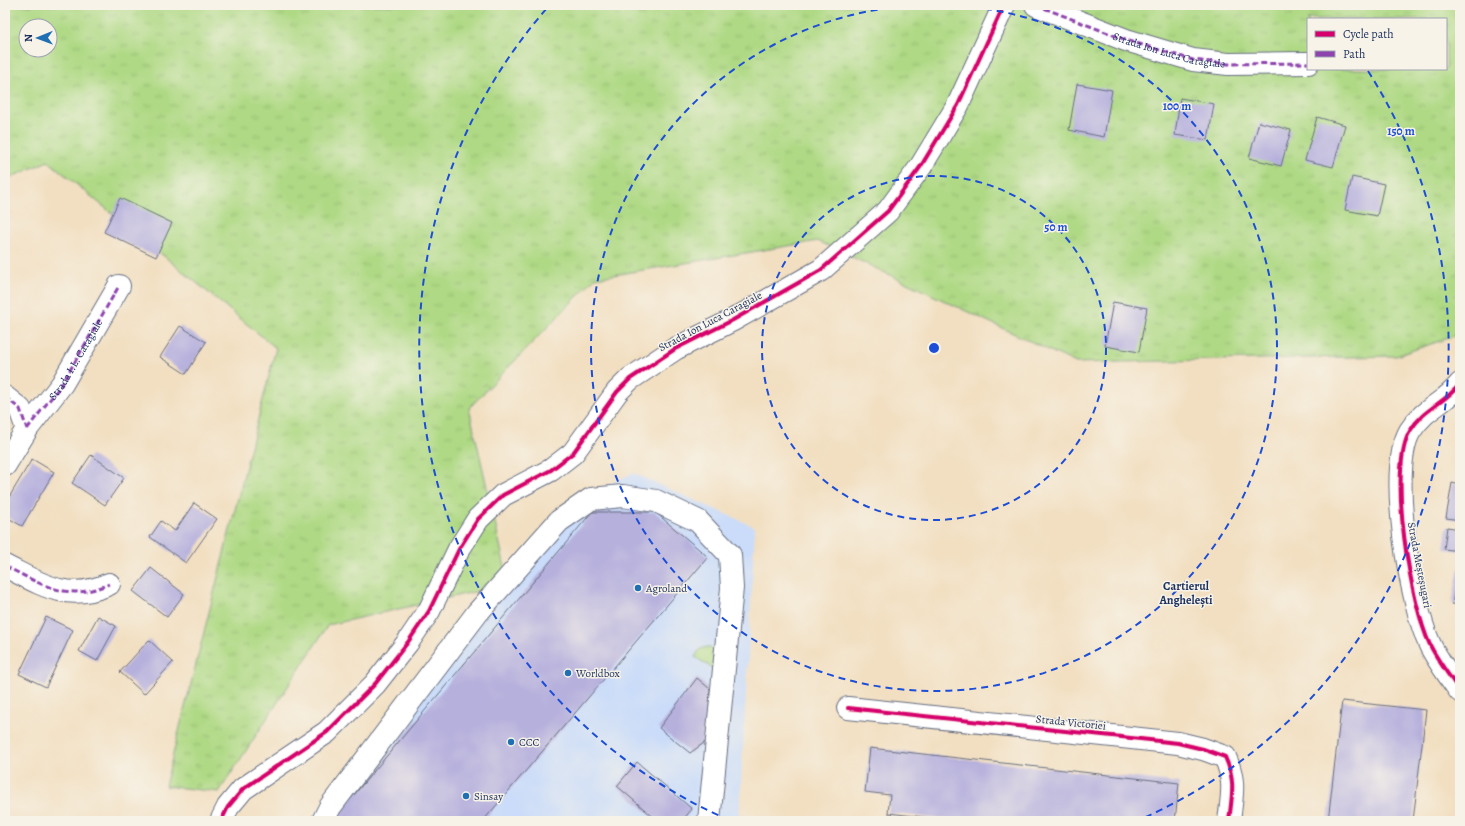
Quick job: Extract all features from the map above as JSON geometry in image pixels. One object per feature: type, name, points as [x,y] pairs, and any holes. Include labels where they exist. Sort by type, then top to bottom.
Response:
[{"type":"street","name":"Strada Ion Luca Caragiale","points":[[221,821],[228,807],[243,789],[327,732],[375,684],[408,642],[429,611],[459,549],[478,519],[503,495],[551,470],[573,453],[617,392],[644,368],[675,349],[733,320],[821,270],[888,211],[921,166],[958,105],[1004,5]]},
{"type":"street","name":"Strada Ion Luca Caragiale","points":[[1036,5],[1126,40],[1193,60],[1228,64],[1307,63]]},
{"type":"street","name":"Strada I.L. Caragiale","points":[[5,465],[27,429],[62,384],[119,286]]},
{"type":"street","name":"Strada Meșteșugari","points":[[1460,384],[1454,392],[1421,416],[1409,433],[1402,457],[1404,536],[1418,606],[1430,646],[1460,691]]},
{"type":"street","points":[[5,397],[20,409],[27,429]]},
{"type":"street","points":[[323,821],[330,807],[478,612],[559,521],[591,499],[623,496],[656,501],[698,521],[730,555],[732,588],[709,821]]},
{"type":"street","points":[[5,566],[41,585],[64,592],[77,593],[94,591],[108,584]]},
{"type":"street","name":"Strada Victoriei","points":[[848,708],[1178,743],[1203,749],[1225,757],[1229,766],[1233,781],[1230,821]]},
{"type":"shaded area","points":[[633,473],[755,527],[739,821],[310,821],[563,506]]},
{"type":"green space","points":[[5,5],[1460,5],[1460,334],[1396,356],[1076,363],[818,241],[595,278],[469,408],[505,567],[518,582],[328,625],[219,792],[165,786],[276,348],[48,161],[5,180]]},
{"type":"green space","points":[[707,647],[721,652],[715,670],[695,657],[700,649]]},
{"type":"building","points":[[1077,84],[1112,90],[1104,137],[1069,130]]},
{"type":"building","points":[[1180,98],[1214,104],[1208,140],[1175,135]]},
{"type":"building","points":[[1317,117],[1345,125],[1333,167],[1305,160]]},
{"type":"building","points":[[1259,122],[1291,130],[1281,166],[1249,158]]},
{"type":"building","points":[[1352,177],[1384,184],[1377,216],[1345,210]]},
{"type":"building","points":[[120,198],[172,223],[156,257],[104,232]]},
{"type":"building","points":[[1113,302],[1147,308],[1139,352],[1105,346]]},
{"type":"building","points":[[180,326],[206,342],[186,374],[160,357]]},
{"type":"building","points":[[91,455],[124,478],[105,505],[72,483]]},
{"type":"building","points":[[32,459],[54,472],[22,526],[5,516],[5,504]]},
{"type":"building","points":[[1452,483],[1460,485],[1460,520],[1446,518]]},
{"type":"building","points":[[194,503],[217,519],[186,563],[150,537],[161,521],[175,531]]},
{"type":"building","points":[[592,512],[655,512],[708,557],[483,821],[332,821]]},
{"type":"building","points":[[1447,527],[1460,529],[1460,551],[1444,549]]},
{"type":"building","points":[[151,568],[184,594],[167,617],[133,591]]},
{"type":"building","points":[[1460,568],[1460,605],[1452,604]]},
{"type":"building","points":[[98,616],[116,626],[97,661],[79,651]]},
{"type":"building","points":[[46,617],[73,630],[46,687],[19,674]]},
{"type":"building","points":[[149,640],[173,662],[144,694],[120,672]]},
{"type":"building","points":[[697,678],[710,689],[708,740],[690,753],[659,728]]},
{"type":"building","points":[[1342,701],[1426,710],[1413,821],[1328,821]]},
{"type":"building","points":[[870,748],[1179,783],[1175,821],[958,821],[888,813],[890,795],[865,792]]},
{"type":"building","points":[[637,762],[692,809],[682,821],[658,821],[617,786]]},
{"type":"marked path","points":[[1036,5],[1126,40],[1193,60],[1228,64],[1307,63]]},
{"type":"marked path","points":[[27,429],[62,384],[119,286]]},
{"type":"marked path","points":[[5,397],[20,409],[27,429]]},
{"type":"marked path","points":[[5,566],[43,585],[55,589],[80,592],[109,584]]},
{"type":"cycle path","points":[[221,821],[228,807],[243,789],[327,732],[375,684],[408,642],[429,611],[459,549],[478,519],[503,495],[551,470],[573,453],[617,392],[630,379],[675,349],[733,320],[821,270],[888,211],[921,166],[958,105],[1004,5]]},
{"type":"cycle path","points":[[1460,384],[1447,397],[1421,417],[1410,431],[1403,450],[1401,475],[1401,505],[1404,538],[1409,570],[1423,626],[1430,645],[1440,663],[1460,691]]},
{"type":"cycle path","points":[[848,708],[1178,743],[1203,749],[1225,757],[1231,773],[1232,788],[1229,821]]},
{"type":"place","name":"Agroland","points":[[638,588]]},
{"type":"place","name":"Worldbox","points":[[568,673]]},
{"type":"place","name":"CCC","points":[[511,742]]},
{"type":"place","name":"Sinsay","points":[[466,796]]},
{"type":"district","name":"Cartierul Anghelești","points":[[1186,593]]}]
